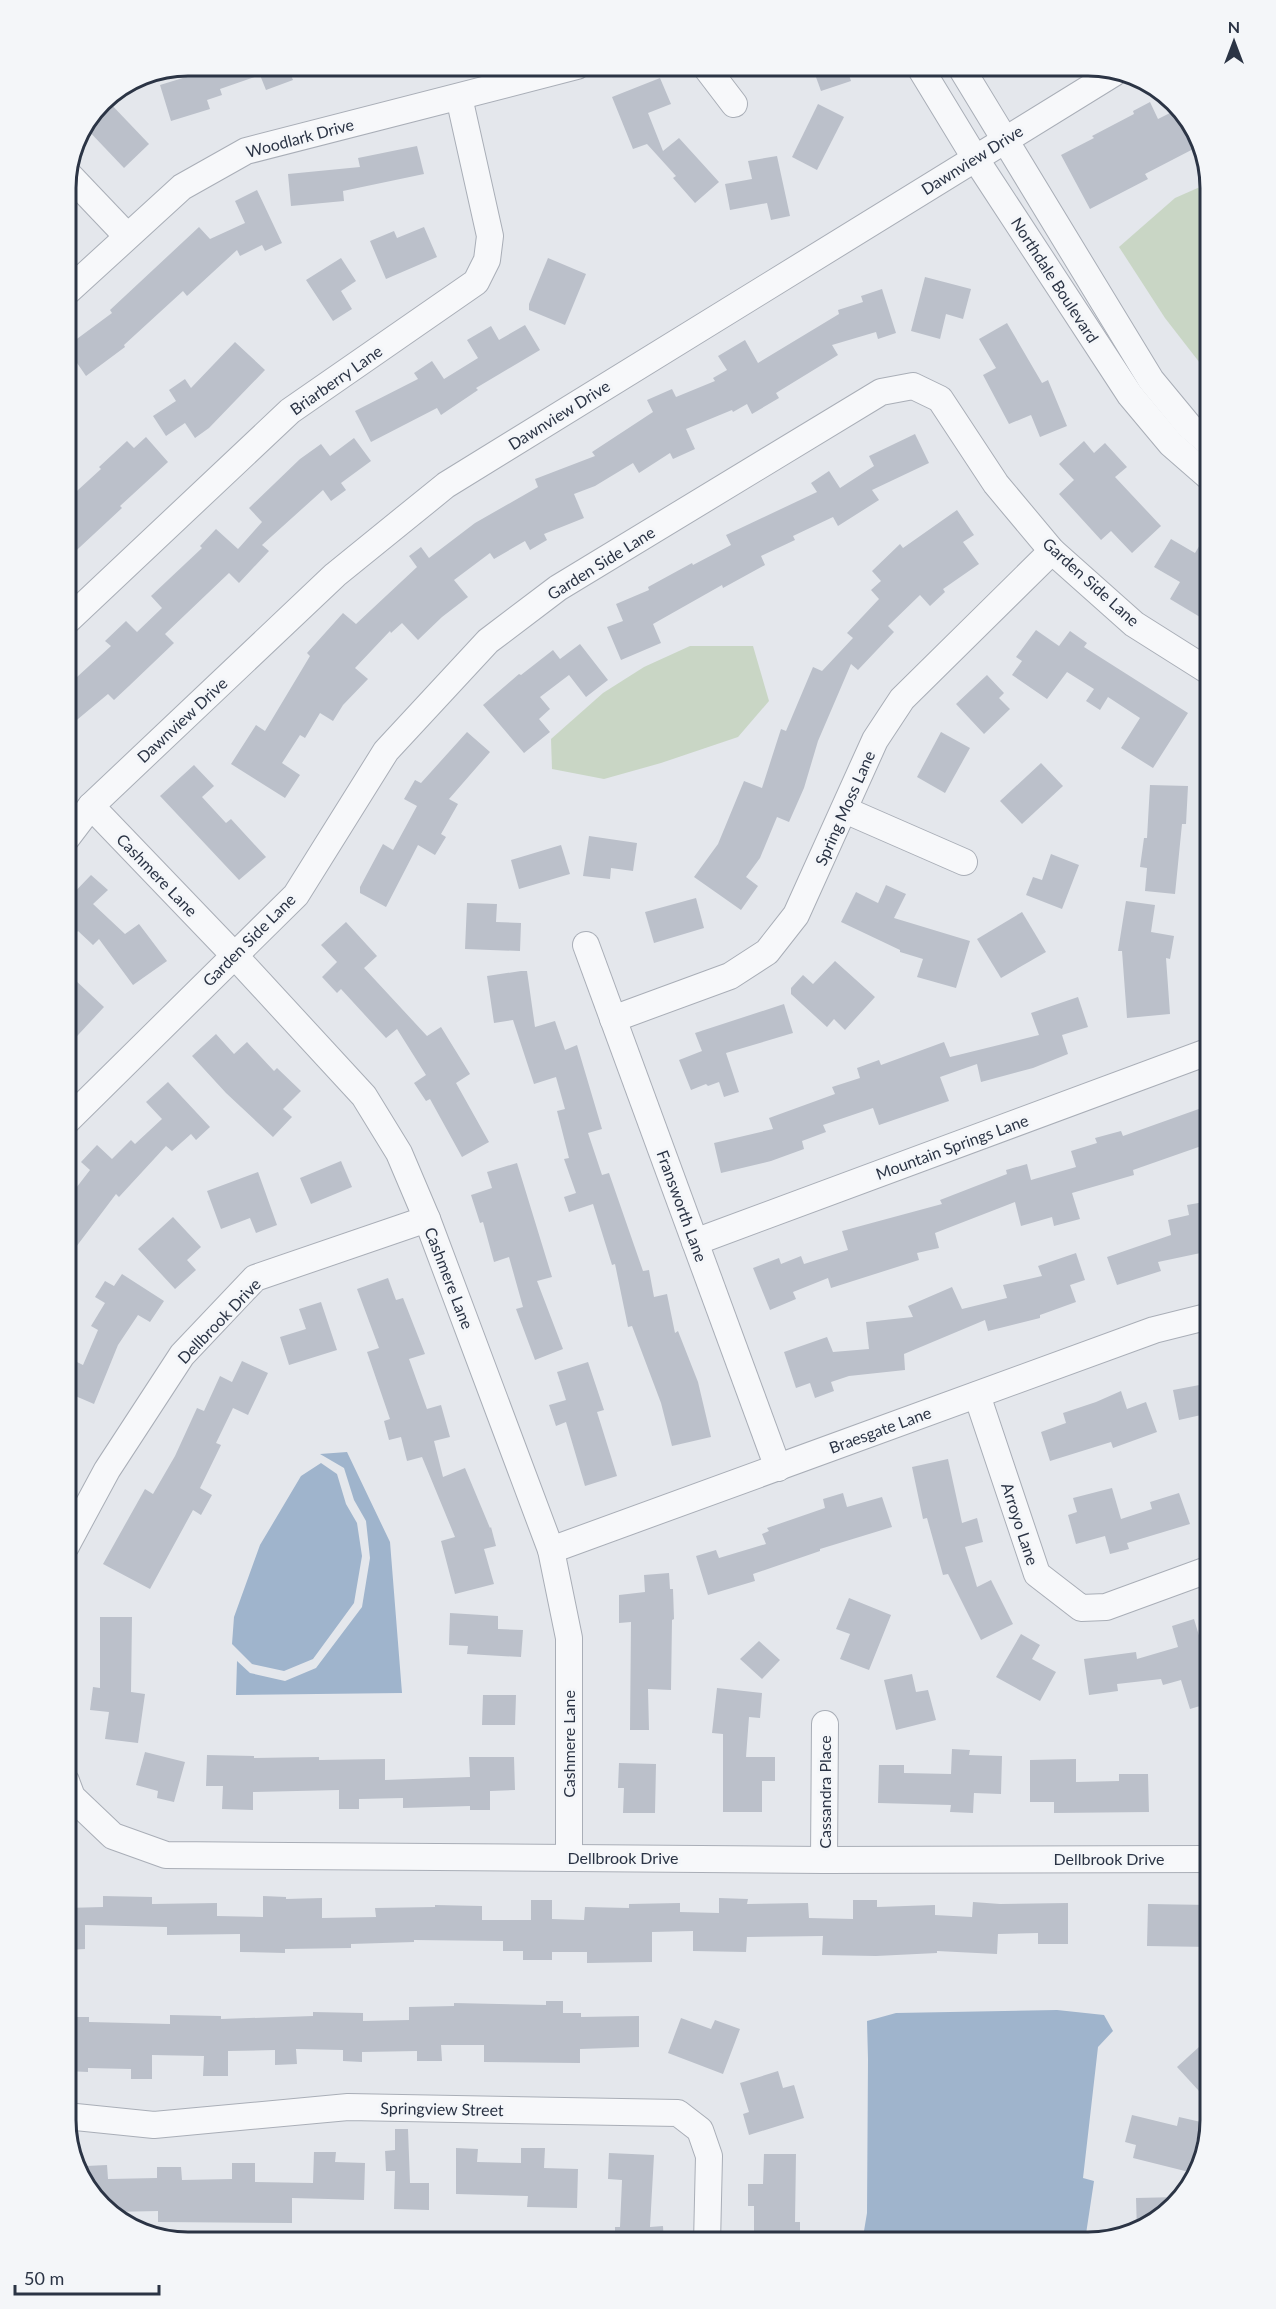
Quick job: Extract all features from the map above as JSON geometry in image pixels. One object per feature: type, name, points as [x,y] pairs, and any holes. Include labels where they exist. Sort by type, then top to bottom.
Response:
[{"type":"street","name":"Woodlark Drive","points":[[77,283],[182,187],[246,151],[535,77]]},
{"type":"street","points":[[713,77],[734,104]]},
{"type":"street","name":"Northdale Boulevard","points":[[926,77],[975,158],[1130,395],[1171,444],[1200,469]]},
{"type":"street","name":"Northdale Boulevard","points":[[967,77],[1151,380],[1189,426],[1200,435]]},
{"type":"street","name":"Dawnview Drive","points":[[77,825],[91,806],[335,575],[446,485],[1106,78]]},
{"type":"street","name":"Briarberry Lane","points":[[77,612],[290,411],[476,282],[487,260],[490,236],[459,97]]},
{"type":"street","points":[[77,183],[127,236]]},
{"type":"street","name":"Garden Side Lane","points":[[77,1112],[297,895],[386,751],[488,641],[558,588],[881,392],[913,386],[940,399],[996,484],[1052,550],[1134,624],[1200,666]]},
{"type":"street","name":"Spring Moss Lane","points":[[613,1019],[730,976],[767,952],[796,915],[875,740],[902,699],[1052,550]]},
{"type":"street","name":"Cashmere Lane","points":[[91,806],[234,955],[364,1096],[399,1153],[427,1219],[551,1550],[569,1638],[569,1858]]},
{"type":"street","points":[[845,810],[964,862]]},
{"type":"street","name":"Fransworth Lane","points":[[586,945],[778,1468]]},
{"type":"street","name":"Mountain Springs Lane","points":[[695,1242],[1200,1055]]},
{"type":"street","name":"Dellbrook Drive","points":[[76,1527],[107,1470],[182,1356],[255,1278],[427,1219]]},
{"type":"street","name":"Braesgate Lane","points":[[551,1550],[1154,1330],[1200,1318]]},
{"type":"street","name":"Arroyo Lane","points":[[977,1395],[1037,1574],[1081,1608],[1106,1607],[1200,1573]]},
{"type":"street","name":"Cassandra Place","points":[[824,1860],[825,1725]]},
{"type":"street","name":"Dellbrook Drive","points":[[76,1801],[113,1836],[166,1855],[824,1860],[1200,1859]]},
{"type":"street","name":"Springview Street","points":[[76,2117],[154,2125],[348,2107],[678,2113],[700,2130],[709,2156],[707,2232]]},
{"type":"green space","points":[[1200,187],[1200,363],[1165,318],[1119,247],[1175,198]]},
{"type":"green space","points":[[690,646],[753,646],[769,701],[738,737],[604,779],[552,769],[551,739],[603,693],[644,667]]},
{"type":"water","points":[[347,1452],[390,1542],[402,1693],[236,1695],[237,1661],[250,1673],[285,1681],[316,1668],[362,1607],[370,1558],[366,1521],[354,1500],[344,1468],[320,1454]]},
{"type":"water","points":[[321,1463],[337,1474],[346,1504],[357,1523],[362,1556],[354,1603],[313,1659],[284,1671],[252,1664],[232,1644],[234,1617],[260,1545],[301,1476]]},
{"type":"water","points":[[1057,2010],[1104,2015],[1113,2031],[1098,2047],[1083,2178],[1094,2181],[1086,2232],[864,2232],[867,2213],[867,2021],[896,2013]]},
{"type":"building","points":[[186,77],[254,77],[220,89],[222,95],[207,100],[210,109],[171,121],[160,85]]},
{"type":"building","points":[[261,77],[292,77],[293,80],[266,90]]},
{"type":"building","points":[[816,77],[850,77],[851,81],[821,91]]},
{"type":"building","points":[[660,78],[671,104],[648,113],[663,151],[679,138],[719,182],[695,203],[673,178],[676,176],[647,144],[633,149],[612,97]]},
{"type":"building","points":[[1150,102],[1158,119],[1170,113],[1192,149],[1145,174],[1148,179],[1090,209],[1061,155],[1134,114],[1133,111]]},
{"type":"building","points":[[818,104],[844,117],[817,170],[792,157]]},
{"type":"building","points":[[113,106],[149,144],[124,168],[91,133]]},
{"type":"building","points":[[417,146],[424,174],[343,191],[344,201],[291,206],[288,174],[360,167],[358,158]]},
{"type":"building","points":[[777,156],[790,216],[771,220],[767,203],[730,210],[725,184],[752,179],[748,161]]},
{"type":"building","points":[[257,190],[282,243],[265,251],[262,245],[240,256],[237,250],[187,296],[183,291],[124,345],[125,347],[86,376],[77,363],[77,339],[112,313],[110,310],[199,227],[210,239],[245,223],[235,201]]},
{"type":"building","points":[[424,227],[437,257],[386,279],[370,241],[394,231],[397,238]]},
{"type":"building","points":[[341,258],[356,281],[341,291],[352,309],[333,321],[306,280]]},
{"type":"building","points":[[548,258],[586,274],[565,325],[529,310],[529,304]]},
{"type":"building","points":[[925,277],[971,289],[963,319],[946,314],[940,339],[911,331]]},
{"type":"building","points":[[882,289],[896,333],[878,339],[876,332],[832,345],[838,355],[776,393],[779,398],[752,414],[747,404],[733,412],[732,410],[686,429],[695,449],[673,459],[670,453],[639,473],[633,463],[595,486],[574,494],[584,518],[544,534],[547,540],[530,550],[525,541],[494,559],[490,553],[454,580],[468,597],[418,640],[402,623],[391,633],[390,631],[355,668],[368,679],[343,705],[333,721],[320,713],[305,738],[300,735],[282,763],[300,775],[285,798],[231,764],[256,725],[265,731],[310,656],[307,653],[343,613],[356,624],[417,567],[409,556],[421,547],[429,558],[475,523],[538,487],[535,479],[595,456],[592,452],[653,412],[647,400],[672,389],[676,397],[715,381],[713,378],[727,370],[718,356],[745,340],[758,363],[839,314],[838,310],[863,302],[861,296]]},
{"type":"building","points":[[1007,323],[1042,383],[1048,380],[1067,426],[1040,437],[1031,415],[1009,424],[983,375],[996,368],[979,339]]},
{"type":"building","points":[[525,325],[540,350],[476,388],[478,390],[441,415],[437,408],[371,442],[355,411],[418,379],[414,373],[432,361],[444,379],[478,358],[467,340],[491,326],[499,340]]},
{"type":"building","points":[[235,342],[265,370],[209,428],[195,438],[185,423],[166,436],[153,416],[176,401],[169,390],[185,379],[191,388]]},
{"type":"building","points":[[915,434],[929,463],[872,490],[879,500],[838,526],[833,517],[793,536],[795,540],[761,556],[765,565],[723,588],[722,585],[653,624],[661,643],[621,660],[607,627],[623,621],[616,604],[649,590],[648,587],[731,545],[726,535],[817,492],[811,483],[829,471],[840,488],[874,466],[869,456]]},
{"type":"building","points":[[146,437],[168,462],[77,550],[77,491],[127,441],[134,448]]},
{"type":"building","points":[[354,438],[371,461],[341,483],[346,490],[331,501],[323,490],[262,545],[269,551],[239,583],[229,573],[165,634],[174,643],[114,700],[108,694],[77,720],[77,677],[111,646],[105,641],[126,621],[137,632],[162,608],[151,596],[202,548],[200,546],[216,529],[238,549],[262,522],[249,508],[300,459],[321,444],[330,456]]},
{"type":"building","points":[[1084,441],[1094,453],[1105,443],[1127,467],[1115,477],[1161,526],[1132,553],[1111,531],[1101,540],[1059,494],[1074,480],[1059,464]]},
{"type":"building","points":[[957,510],[974,535],[963,542],[979,564],[943,589],[945,592],[930,606],[920,595],[888,626],[894,632],[858,670],[851,664],[818,741],[804,788],[789,822],[777,817],[760,858],[746,877],[758,886],[741,910],[694,877],[718,844],[744,781],[762,788],[781,729],[786,731],[813,667],[822,671],[853,638],[847,633],[879,599],[871,590],[881,581],[872,571],[900,544],[903,548]]},
{"type":"building","points":[[1171,539],[1195,553],[1200,545],[1200,617],[1170,599],[1180,582],[1154,567]]},
{"type":"building","points":[[1036,630],[1059,646],[1070,631],[1087,643],[1084,647],[1188,713],[1153,768],[1121,748],[1140,718],[1108,697],[1100,710],[1086,701],[1094,689],[1067,672],[1047,699],[1012,675],[1022,661],[1016,657]]},
{"type":"building","points":[[580,644],[608,680],[586,697],[569,675],[540,697],[550,709],[539,719],[550,732],[524,753],[483,705],[519,674],[521,675],[553,650],[560,659]]},
{"type":"building","points":[[987,675],[1004,693],[999,698],[1010,709],[984,734],[956,704]]},
{"type":"building","points":[[467,732],[490,752],[449,799],[458,804],[441,834],[446,837],[435,855],[418,845],[386,907],[360,893],[360,887],[383,844],[393,850],[417,806],[404,799],[415,780],[421,783]]},
{"type":"building","points":[[941,732],[970,748],[945,793],[917,777]]},
{"type":"building","points":[[1041,763],[1063,786],[1022,824],[1000,801]]},
{"type":"building","points":[[194,765],[214,786],[202,797],[226,823],[231,819],[266,857],[239,880],[160,796]]},
{"type":"building","points":[[1150,785],[1188,786],[1186,824],[1182,824],[1175,894],[1145,891],[1147,868],[1140,867],[1144,838],[1147,838]]},
{"type":"building","points":[[589,836],[637,843],[633,871],[611,868],[610,879],[583,876]]},
{"type":"building","points":[[561,845],[570,874],[519,889],[511,860]]},
{"type":"building","points":[[1051,854],[1079,865],[1062,909],[1026,895],[1033,877],[1042,880]]},
{"type":"building","points":[[91,875],[108,890],[93,904],[125,934],[139,924],[167,961],[133,985],[99,939],[93,945],[78,931],[77,933],[77,890]]},
{"type":"building","points":[[886,885],[906,894],[894,918],[970,941],[956,988],[917,977],[923,959],[900,952],[841,922],[856,892],[878,903]]},
{"type":"building","points":[[696,898],[704,928],[654,943],[645,912]]},
{"type":"building","points":[[1126,901],[1155,905],[1151,932],[1174,936],[1170,959],[1166,958],[1170,1014],[1127,1018],[1122,951],[1118,951]]},
{"type":"building","points":[[467,903],[497,904],[496,922],[521,923],[520,951],[465,949]]},
{"type":"building","points":[[1022,912],[1046,952],[1001,978],[977,939]]},
{"type":"building","points":[[346,922],[377,956],[364,968],[427,1036],[441,1027],[470,1074],[456,1083],[489,1142],[462,1157],[430,1099],[426,1101],[414,1083],[426,1075],[397,1029],[386,1038],[341,989],[337,993],[322,977],[337,962],[321,945]]},
{"type":"building","points":[[835,961],[875,997],[845,1030],[834,1019],[827,1027],[791,994],[791,988],[803,975],[813,984]]},
{"type":"building","points":[[527,971],[535,1027],[555,1021],[565,1050],[577,1045],[602,1129],[588,1133],[602,1175],[609,1173],[643,1271],[649,1270],[654,1297],[667,1294],[675,1333],[678,1331],[698,1382],[711,1437],[672,1446],[661,1403],[632,1326],[628,1327],[615,1264],[612,1265],[593,1204],[569,1212],[564,1197],[576,1193],[564,1159],[569,1158],[557,1111],[565,1109],[556,1077],[534,1084],[513,1020],[494,1023],[487,976]]},
{"type":"building","points":[[77,981],[104,1007],[77,1037]]},
{"type":"building","points":[[1078,997],[1088,1027],[1062,1035],[1068,1054],[1033,1068],[981,1082],[977,1064],[940,1077],[949,1101],[879,1125],[873,1108],[823,1125],[826,1132],[802,1141],[804,1149],[771,1161],[721,1173],[714,1143],[773,1129],[769,1118],[835,1094],[832,1087],[860,1078],[857,1068],[879,1060],[881,1065],[944,1042],[950,1057],[1039,1035],[1031,1013]]},
{"type":"building","points":[[784,1004],[793,1033],[726,1053],[739,1092],[724,1097],[719,1082],[691,1090],[679,1060],[702,1051],[695,1033]]},
{"type":"building","points":[[216,1034],[234,1054],[247,1042],[274,1071],[277,1068],[301,1091],[283,1109],[292,1117],[273,1137],[226,1093],[192,1056]]},
{"type":"building","points":[[168,1082],[210,1127],[196,1140],[191,1134],[172,1151],[166,1146],[119,1197],[116,1194],[76,1246],[76,1187],[90,1170],[81,1162],[97,1145],[112,1159],[131,1140],[135,1144],[162,1119],[146,1102]]},
{"type":"building","points":[[1200,1109],[1200,1147],[1133,1170],[1134,1175],[1072,1193],[1080,1219],[1054,1226],[1052,1217],[1021,1226],[1015,1202],[935,1233],[939,1248],[917,1253],[919,1260],[831,1288],[828,1278],[793,1292],[796,1299],[770,1310],[753,1268],[779,1258],[781,1264],[801,1256],[804,1264],[848,1250],[842,1231],[942,1204],[940,1200],[1007,1174],[1006,1170],[1027,1164],[1031,1180],[1076,1167],[1071,1151],[1097,1143],[1095,1138],[1121,1131],[1123,1136]]},
{"type":"building","points":[[341,1161],[352,1187],[311,1204],[300,1178]]},
{"type":"building","points":[[517,1163],[552,1277],[537,1281],[563,1349],[535,1360],[516,1309],[523,1307],[509,1257],[494,1262],[483,1222],[480,1223],[471,1195],[492,1188],[487,1172]]},
{"type":"building","points":[[258,1172],[277,1225],[256,1233],[250,1218],[221,1229],[207,1191]]},
{"type":"building","points":[[1200,1203],[1200,1253],[1158,1262],[1161,1271],[1117,1285],[1107,1257],[1171,1235],[1168,1220],[1189,1215],[1187,1205]]},
{"type":"building","points":[[173,1217],[201,1247],[187,1260],[196,1270],[175,1289],[138,1249]]},
{"type":"building","points":[[1076,1253],[1085,1280],[1070,1285],[1076,1302],[1040,1315],[1040,1318],[988,1331],[985,1320],[904,1354],[905,1370],[849,1376],[831,1382],[834,1391],[815,1398],[810,1383],[796,1388],[784,1352],[827,1337],[833,1352],[869,1349],[866,1322],[913,1317],[908,1306],[952,1287],[962,1309],[1007,1298],[1003,1285],[1042,1276],[1038,1266]]},
{"type":"building","points":[[122,1274],[164,1301],[150,1322],[138,1315],[118,1345],[94,1404],[76,1396],[76,1363],[83,1365],[98,1330],[91,1326],[105,1303],[95,1297],[105,1281],[114,1286]]},
{"type":"building","points":[[388,1278],[396,1300],[403,1298],[425,1354],[409,1359],[427,1409],[441,1405],[450,1437],[434,1441],[443,1477],[465,1468],[491,1527],[496,1546],[484,1549],[494,1584],[455,1594],[441,1541],[455,1537],[422,1457],[407,1461],[401,1437],[389,1440],[384,1421],[390,1419],[367,1352],[379,1348],[357,1289]]},
{"type":"building","points":[[321,1302],[337,1350],[289,1365],[280,1337],[306,1329],[299,1309]]},
{"type":"building","points":[[242,1361],[268,1373],[248,1415],[233,1408],[216,1443],[221,1445],[200,1488],[212,1495],[201,1515],[193,1510],[150,1589],[103,1564],[145,1489],[153,1494],[175,1456],[197,1408],[204,1411],[220,1376],[232,1382]]},
{"type":"building","points":[[588,1362],[604,1410],[597,1412],[617,1476],[585,1486],[566,1422],[556,1426],[549,1405],[566,1400],[557,1372]]},
{"type":"building","points":[[1200,1385],[1200,1415],[1179,1420],[1173,1390]]},
{"type":"building","points":[[1121,1391],[1127,1409],[1146,1402],[1157,1432],[1113,1448],[1111,1442],[1050,1461],[1041,1432],[1066,1423],[1063,1413]]},
{"type":"building","points":[[948,1459],[962,1523],[977,1518],[983,1542],[965,1547],[977,1587],[991,1580],[1013,1624],[981,1640],[948,1574],[943,1575],[927,1518],[923,1519],[912,1467]]},
{"type":"building","points":[[1112,1488],[1121,1519],[1152,1509],[1150,1502],[1179,1493],[1190,1524],[1127,1543],[1129,1549],[1110,1554],[1105,1536],[1076,1544],[1068,1515],[1077,1512],[1073,1498]]},
{"type":"building","points":[[843,1493],[847,1507],[882,1497],[892,1527],[820,1549],[820,1551],[753,1574],[755,1581],[708,1595],[696,1556],[716,1550],[719,1558],[766,1544],[762,1534],[769,1531],[767,1528],[825,1508],[823,1499]]},
{"type":"building","points":[[669,1573],[670,1589],[673,1589],[674,1619],[672,1620],[671,1690],[648,1689],[649,1730],[630,1730],[631,1622],[619,1623],[619,1595],[645,1592],[644,1575]]},
{"type":"building","points":[[849,1598],[891,1615],[869,1670],[840,1659],[850,1634],[836,1629]]},
{"type":"building","points":[[450,1613],[498,1616],[498,1629],[523,1630],[521,1657],[467,1654],[468,1646],[449,1645]]},
{"type":"building","points":[[100,1617],[132,1617],[131,1692],[145,1694],[138,1743],[105,1739],[109,1712],[90,1710],[93,1687],[100,1688]]},
{"type":"building","points":[[1194,1619],[1200,1639],[1200,1706],[1190,1709],[1181,1680],[1163,1685],[1161,1679],[1117,1684],[1118,1691],[1089,1695],[1084,1659],[1136,1652],[1137,1659],[1178,1647],[1172,1626]]},
{"type":"building","points":[[1021,1634],[1040,1645],[1032,1659],[1056,1672],[1040,1701],[996,1677]]},
{"type":"building","points":[[759,1641],[780,1660],[762,1679],[740,1659]]},
{"type":"building","points":[[912,1674],[916,1692],[928,1690],[936,1720],[896,1730],[884,1680]]},
{"type":"building","points":[[717,1688],[762,1693],[760,1718],[749,1717],[746,1757],[775,1757],[775,1781],[762,1781],[762,1812],[723,1812],[723,1734],[712,1733]]},
{"type":"building","points":[[483,1695],[516,1695],[515,1725],[482,1725]]},
{"type":"building","points":[[952,1749],[970,1750],[969,1755],[1002,1756],[1001,1794],[974,1793],[973,1813],[950,1812],[951,1805],[878,1803],[879,1765],[904,1765],[904,1773],[951,1774]]},
{"type":"building","points":[[145,1752],[185,1762],[174,1802],[157,1798],[158,1791],[136,1785]]},
{"type":"building","points":[[207,1755],[254,1756],[254,1758],[319,1757],[319,1760],[385,1759],[385,1780],[470,1777],[469,1757],[514,1757],[515,1790],[490,1791],[490,1810],[470,1810],[470,1806],[403,1808],[403,1798],[359,1799],[359,1809],[339,1809],[339,1790],[253,1792],[253,1810],[222,1809],[223,1786],[206,1786]]},
{"type":"building","points":[[1076,1759],[1076,1782],[1119,1781],[1119,1774],[1148,1774],[1149,1812],[1054,1813],[1054,1802],[1030,1802],[1030,1760]]},
{"type":"building","points":[[619,1763],[656,1764],[655,1813],[623,1813],[624,1788],[618,1788]]},
{"type":"building","points":[[103,1896],[152,1897],[152,1904],[217,1903],[217,1916],[263,1917],[263,1896],[286,1897],[286,1899],[322,1898],[322,1918],[376,1917],[375,1908],[435,1907],[435,1905],[482,1906],[482,1920],[531,1920],[531,1900],[552,1900],[552,1919],[584,1920],[585,1907],[629,1908],[629,1904],[680,1903],[680,1912],[719,1913],[719,1898],[748,1899],[747,1904],[808,1903],[809,1918],[853,1919],[853,1900],[877,1900],[877,1907],[935,1905],[935,1915],[972,1917],[973,1902],[1068,1903],[1068,1944],[1038,1944],[1038,1933],[998,1934],[997,1954],[937,1951],[937,1953],[876,1956],[822,1955],[823,1936],[747,1937],[746,1952],[693,1951],[693,1931],[652,1932],[652,1962],[587,1963],[587,1952],[552,1952],[552,1960],[523,1960],[523,1951],[503,1951],[503,1941],[414,1940],[414,1942],[351,1944],[351,1948],[285,1949],[285,1953],[240,1952],[240,1934],[167,1935],[167,1927],[85,1925],[85,1949],[76,1949],[76,1908],[103,1907]]},
{"type":"building","points":[[1148,1904],[1200,1905],[1200,1947],[1147,1946]]},
{"type":"building","points":[[546,2001],[563,2001],[563,2013],[581,2013],[581,2017],[639,2016],[639,2047],[580,2049],[580,2063],[484,2062],[484,2045],[441,2045],[442,2061],[417,2061],[417,2051],[362,2052],[362,2062],[343,2061],[343,2050],[296,2049],[297,2064],[275,2065],[275,2050],[228,2051],[228,2076],[203,2076],[204,2056],[152,2055],[152,2079],[131,2079],[131,2069],[88,2068],[88,2072],[76,2071],[76,2017],[89,2017],[89,2022],[170,2024],[170,2015],[221,2016],[221,2019],[313,2016],[313,2012],[363,2013],[363,2021],[409,2020],[409,2007],[454,2006],[454,2003],[546,2005]]},
{"type":"building","points":[[681,2018],[711,2029],[715,2020],[740,2029],[723,2074],[668,2053]]},
{"type":"building","points":[[1200,2046],[1200,2092],[1177,2067]]},
{"type":"building","points":[[778,2071],[783,2088],[794,2085],[804,2118],[749,2135],[743,2114],[749,2112],[740,2083]]},
{"type":"building","points":[[1132,2115],[1177,2126],[1179,2117],[1200,2122],[1187,2172],[1133,2158],[1136,2145],[1125,2142]]},
{"type":"building","points":[[395,2129],[408,2129],[410,2183],[429,2183],[429,2210],[394,2209],[395,2171],[386,2171],[385,2151],[395,2150]]},
{"type":"building","points":[[456,2148],[478,2149],[477,2162],[521,2163],[521,2148],[545,2148],[544,2168],[578,2169],[577,2208],[527,2207],[528,2196],[456,2194]]},
{"type":"building","points":[[314,2152],[336,2152],[335,2162],[365,2163],[364,2200],[292,2198],[292,2223],[158,2222],[158,2211],[124,2212],[120,2209],[100,2189],[87,2166],[107,2165],[108,2179],[157,2178],[157,2167],[181,2167],[182,2180],[232,2179],[232,2163],[255,2163],[255,2182],[313,2183]]},
{"type":"building","points":[[609,2153],[654,2155],[650,2227],[663,2226],[663,2232],[615,2232],[615,2227],[620,2227],[622,2180],[608,2179]]},
{"type":"building","points":[[764,2154],[796,2154],[795,2222],[800,2222],[800,2232],[754,2232],[754,2206],[748,2206],[748,2184],[763,2184]]},
{"type":"building","points":[[1169,2197],[1156,2209],[1137,2220],[1136,2198]]}]
